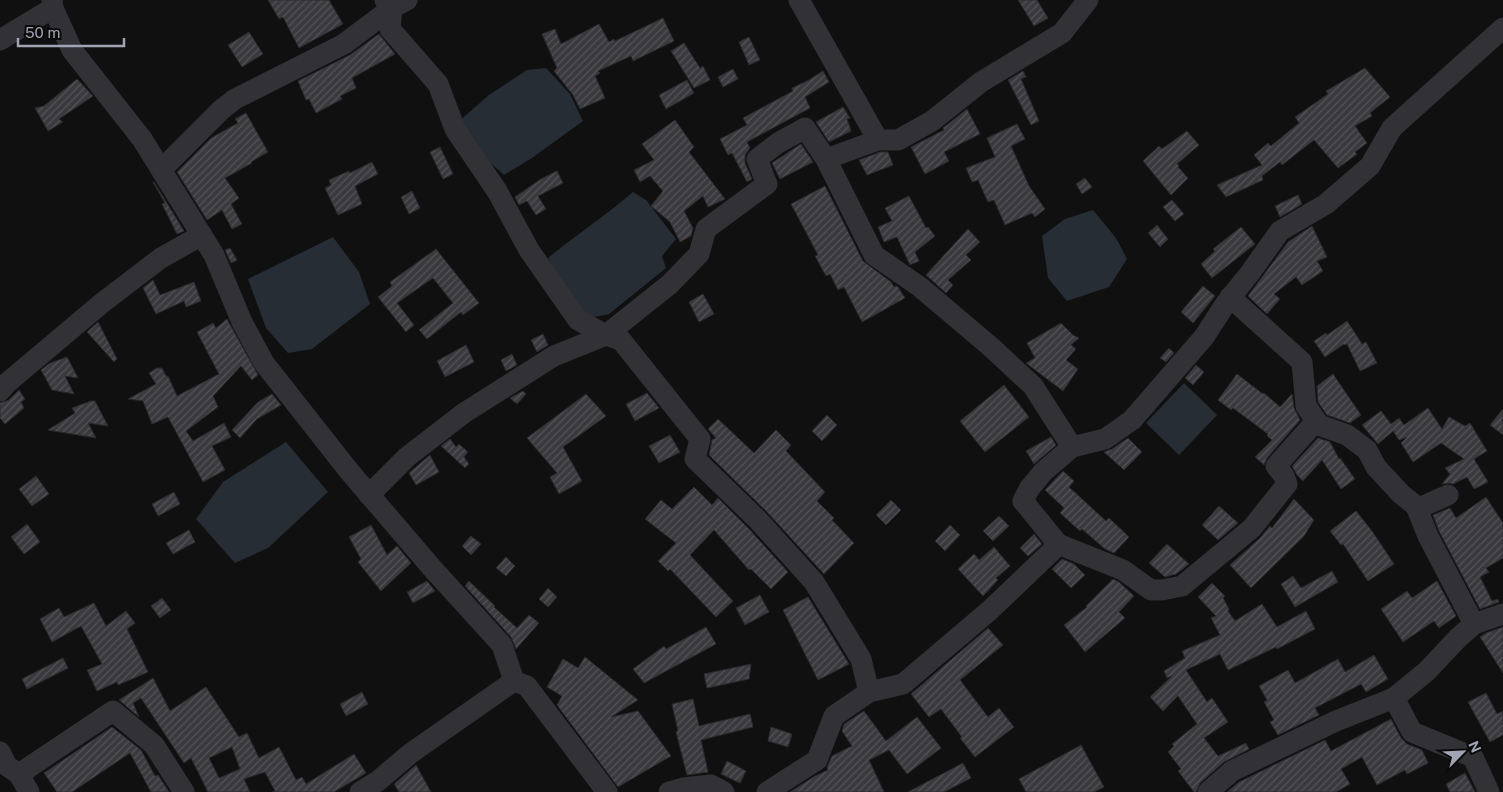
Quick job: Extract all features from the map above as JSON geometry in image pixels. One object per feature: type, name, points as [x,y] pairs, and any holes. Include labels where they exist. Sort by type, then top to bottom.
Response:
[{"type":"street","points":[[799,0],[878,140]]},
{"type":"street","points":[[826,159],[878,140],[898,140],[932,121],[981,82],[1062,33],[1088,0]]},
{"type":"street","points":[[162,169],[221,110],[235,99],[344,44],[394,3]]},
{"type":"street","points":[[394,3],[390,29],[438,84],[455,129],[497,192],[529,250],[578,320],[606,335],[621,340],[700,439],[695,459],[758,520],[814,582],[861,659],[869,692]]},
{"type":"street","points":[[0,40],[52,4],[72,50],[142,139],[214,255],[242,322],[264,363],[370,495],[432,568],[502,645],[514,682]]},
{"type":"street","points":[[1316,421],[1276,466],[1284,476],[1287,484],[1252,528],[1182,586],[1151,590],[1123,570],[1058,544],[1023,501],[1029,489],[1043,472],[1072,447],[1105,439],[1132,420],[1204,336],[1230,297],[1280,231],[1326,204],[1370,166],[1392,128],[1503,28]]},
{"type":"street","points":[[370,495],[407,457],[464,412],[554,356],[606,335],[670,284],[699,254],[706,229],[767,184],[757,159],[778,143],[806,128],[826,159],[874,255],[920,287],[991,347],[1033,386],[1072,447]]},
{"type":"street","points":[[0,391],[102,303],[161,258],[202,235]]},
{"type":"street","points":[[1230,297],[1302,362],[1306,406],[1319,425],[1347,435],[1366,450],[1376,467],[1401,494],[1416,506],[1428,536],[1474,624]]},
{"type":"street","points":[[1416,506],[1421,507],[1448,495]]},
{"type":"street","points":[[767,792],[817,760],[834,716],[869,692],[903,684],[989,611],[1032,572],[1058,544]]},
{"type":"street","points":[[1208,792],[1232,771],[1336,721],[1394,698],[1427,671],[1474,624],[1503,614]]},
{"type":"street","points":[[360,792],[378,781],[412,753],[514,682]]},
{"type":"street","points":[[514,682],[527,686],[607,792]]},
{"type":"street","points":[[1394,698],[1412,732],[1473,757],[1489,792]]},
{"type":"street","points":[[0,752],[7,766],[24,783],[113,711],[154,745],[184,792]]},
{"type":"street","points":[[669,792],[683,788],[711,785],[724,792]]},
{"type":"shaded area","points":[[546,68],[570,94],[583,121],[532,158],[504,175],[481,155],[457,123],[489,95],[527,70]]},
{"type":"shaded area","points":[[633,192],[646,200],[676,239],[662,256],[666,268],[609,314],[590,318],[571,298],[548,258]]},
{"type":"shaded area","points":[[1093,210],[1116,238],[1127,259],[1109,287],[1067,301],[1048,278],[1042,236],[1065,219]]},
{"type":"shaded area","points":[[333,237],[359,272],[370,304],[312,349],[288,353],[266,328],[248,279]]},
{"type":"shaded area","points":[[1184,383],[1217,415],[1179,455],[1146,423]]},
{"type":"shaded area","points":[[286,442],[328,492],[268,548],[235,563],[196,519],[223,482]]},
{"type":"building","points":[[268,0],[329,0],[343,24],[299,48],[283,17],[279,19]]},
{"type":"building","points":[[1018,0],[1037,0],[1048,18],[1034,26]]},
{"type":"building","points":[[663,18],[674,41],[633,61],[631,56],[598,71],[600,73],[595,76],[605,98],[580,109],[573,95],[554,71],[557,68],[542,34],[555,29],[561,44],[599,24],[609,42],[614,39],[615,41]]},
{"type":"building","points":[[249,32],[263,54],[242,67],[228,45]]},
{"type":"building","points":[[379,34],[395,54],[352,78],[356,88],[340,96],[342,99],[316,113],[309,99],[306,100],[298,81],[350,55]]},
{"type":"building","points":[[749,37],[760,60],[749,65],[739,42]]},
{"type":"building","points":[[684,43],[700,68],[703,66],[710,80],[694,88],[671,51]]},
{"type":"building","points":[[1365,68],[1390,97],[1370,113],[1372,116],[1355,126],[1367,143],[1355,152],[1357,154],[1338,168],[1314,140],[1282,165],[1280,162],[1262,176],[1263,180],[1226,197],[1217,185],[1262,165],[1254,155],[1268,143],[1271,146],[1299,123],[1295,117],[1328,94],[1326,91]]},
{"type":"building","points":[[733,69],[738,79],[723,87],[718,77]]},
{"type":"building","points":[[823,71],[829,82],[805,97],[810,108],[747,142],[750,148],[745,155],[745,163],[752,179],[747,182],[732,153],[728,155],[720,139],[747,125],[743,118],[793,91],[792,88]]},
{"type":"building","points":[[1023,71],[1026,77],[1021,79],[1039,121],[1031,125],[1008,80]]},
{"type":"building","points":[[77,79],[93,96],[59,119],[63,122],[48,131],[35,108],[44,106]]},
{"type":"building","points":[[687,80],[694,93],[666,109],[659,95]]},
{"type":"building","points":[[843,107],[850,118],[847,119],[851,131],[829,142],[816,122]]},
{"type":"building","points":[[967,109],[980,134],[944,152],[949,161],[925,174],[911,147],[944,130],[943,128]]},
{"type":"building","points":[[246,113],[268,152],[225,178],[239,198],[231,204],[242,224],[232,229],[222,210],[207,220],[177,172],[211,138],[238,123],[235,119]]},
{"type":"building","points":[[675,120],[694,147],[689,152],[725,199],[708,207],[703,196],[684,211],[693,228],[691,236],[680,242],[670,222],[651,206],[663,191],[650,176],[640,182],[634,170],[654,160],[642,144]]},
{"type":"building","points":[[1017,124],[1025,139],[1011,146],[1029,186],[1045,209],[1035,217],[1032,213],[1005,225],[994,200],[988,202],[978,180],[972,182],[966,168],[995,157],[987,138]]},
{"type":"building","points":[[1187,131],[1199,145],[1177,164],[1188,178],[1171,195],[1143,161],[1159,146],[1162,149]]},
{"type":"building","points":[[801,144],[813,162],[780,179],[772,163]]},
{"type":"building","points":[[440,147],[453,174],[443,179],[430,152]]},
{"type":"building","points":[[880,152],[888,152],[893,165],[867,175],[859,160]]},
{"type":"building","points":[[372,162],[378,174],[355,186],[362,204],[338,215],[325,188],[331,185],[329,180],[349,171],[350,173]]},
{"type":"building","points":[[557,171],[563,183],[538,196],[546,209],[536,215],[527,201],[519,205],[515,197],[541,179]]},
{"type":"building","points":[[1085,178],[1092,187],[1082,194],[1076,184]]},
{"type":"building","points":[[153,182],[184,231],[177,234],[162,204],[165,203]]},
{"type":"building","points":[[825,186],[863,261],[891,282],[894,287],[898,287],[905,298],[862,322],[844,287],[838,290],[830,274],[826,276],[815,256],[818,255],[791,204]]},
{"type":"building","points":[[412,191],[420,208],[409,214],[401,197]]},
{"type":"building","points":[[1298,195],[1302,204],[1280,217],[1275,206]]},
{"type":"building","points":[[909,196],[926,228],[928,227],[935,236],[915,252],[919,261],[910,265],[897,237],[884,242],[878,227],[892,221],[885,208]]},
{"type":"building","points":[[1172,200],[1184,214],[1175,221],[1163,207]]},
{"type":"building","points":[[1157,225],[1168,239],[1160,247],[1148,233]]},
{"type":"building","points":[[1312,226],[1327,257],[1317,261],[1323,271],[1302,285],[1296,277],[1274,294],[1280,299],[1267,314],[1248,296],[1288,242]]},
{"type":"building","points":[[1241,227],[1255,244],[1212,278],[1201,264],[1215,251],[1213,249]]},
{"type":"building","points":[[968,229],[980,242],[966,255],[971,260],[948,280],[953,285],[946,293],[926,275]]},
{"type":"building","points":[[230,248],[237,260],[231,263],[225,250]]},
{"type":"building","points":[[436,249],[479,303],[463,315],[461,312],[427,339],[419,330],[453,303],[433,278],[397,303],[414,325],[406,332],[378,297],[392,286],[390,282]]},
{"type":"building","points":[[153,280],[160,295],[194,282],[201,301],[186,307],[184,301],[156,314],[143,288]]},
{"type":"building","points":[[1203,286],[1215,296],[1193,323],[1181,312]]},
{"type":"building","points":[[703,294],[714,314],[699,322],[689,302]]},
{"type":"building","points":[[227,319],[258,375],[252,380],[241,366],[213,396],[218,407],[186,431],[193,441],[224,423],[231,437],[212,446],[225,470],[203,482],[168,417],[152,424],[143,401],[128,399],[156,384],[149,373],[157,368],[162,368],[166,376],[168,376],[177,396],[219,374],[197,332],[213,323],[216,328]]},
{"type":"building","points":[[1347,321],[1362,344],[1366,342],[1377,363],[1360,371],[1347,344],[1344,344],[1325,357],[1314,341],[1326,333],[1327,335]]},
{"type":"building","points":[[98,322],[117,359],[114,362],[87,332]]},
{"type":"building","points":[[1061,323],[1073,335],[1079,338],[1071,345],[1076,349],[1066,360],[1078,369],[1063,391],[1026,363],[1035,358],[1027,343]]},
{"type":"building","points":[[543,334],[548,345],[537,352],[531,340]]},
{"type":"building","points":[[466,345],[474,362],[445,377],[437,361]]},
{"type":"building","points":[[1169,348],[1174,353],[1166,362],[1160,358]]},
{"type":"building","points":[[512,354],[517,365],[506,371],[501,360]]},
{"type":"building","points":[[67,357],[78,378],[65,376],[74,394],[52,390],[41,370],[50,363]]},
{"type":"building","points":[[1196,365],[1204,372],[1193,385],[1185,378]]},
{"type":"building","points":[[1237,374],[1280,407],[1292,394],[1294,408],[1300,420],[1267,458],[1264,465],[1255,457],[1272,440],[1267,436],[1268,434],[1233,408],[1231,410],[1218,400]]},
{"type":"building","points":[[1333,374],[1361,415],[1350,423],[1327,415],[1318,402],[1317,386]]},
{"type":"building","points":[[1004,385],[1029,417],[985,452],[960,421]]},
{"type":"building","points":[[19,390],[25,399],[21,402],[24,408],[5,424],[0,418],[0,403],[9,400]]},
{"type":"building","points":[[523,391],[526,394],[517,404],[510,398]]},
{"type":"building","points":[[647,393],[659,408],[635,421],[626,404]]},
{"type":"building","points":[[272,394],[281,405],[257,419],[240,438],[232,430],[258,402]]},
{"type":"building","points":[[586,394],[606,416],[563,447],[582,481],[559,494],[550,477],[557,473],[527,438]]},
{"type":"building","points":[[95,401],[108,426],[88,423],[96,438],[48,430],[75,413],[72,408]]},
{"type":"building","points":[[1428,408],[1442,429],[1449,417],[1465,426],[1470,423],[1487,451],[1474,459],[1488,482],[1474,489],[1467,477],[1453,484],[1442,484],[1450,474],[1445,468],[1464,459],[1441,443],[1413,462],[1401,443],[1407,437],[1399,440],[1393,431],[1378,444],[1362,425],[1381,411],[1391,424],[1399,418],[1404,425]]},
{"type":"building","points":[[1503,409],[1503,435],[1490,425]]},
{"type":"building","points":[[827,415],[837,425],[822,441],[812,431]]},
{"type":"building","points":[[718,419],[754,453],[776,430],[791,445],[786,451],[825,492],[817,501],[834,518],[832,520],[854,543],[824,574],[767,512],[709,455],[712,440],[716,438],[708,429]]},
{"type":"building","points":[[670,435],[680,452],[659,463],[649,446]]},
{"type":"building","points":[[1051,437],[1056,445],[1034,464],[1026,451]]},
{"type":"building","points":[[1128,438],[1142,452],[1124,470],[1104,452]]},
{"type":"building","points":[[1318,438],[1330,442],[1339,459],[1355,479],[1341,489],[1322,460],[1303,481],[1292,466]]},
{"type":"building","points":[[450,439],[456,447],[459,444],[468,452],[464,457],[469,464],[465,468],[441,446]]},
{"type":"building","points":[[430,455],[439,472],[416,485],[409,473]]},
{"type":"building","points":[[1063,471],[1074,481],[1069,487],[1106,521],[1109,518],[1129,537],[1114,553],[1105,549],[1082,529],[1080,531],[1060,513],[1064,508],[1045,490]]},
{"type":"building","points":[[36,476],[49,494],[32,506],[19,489]]},
{"type":"building","points":[[694,487],[712,505],[718,498],[788,572],[771,589],[751,569],[749,570],[714,530],[690,555],[733,601],[716,617],[670,569],[668,571],[658,561],[676,543],[645,519],[661,500],[672,509]]},
{"type":"building","points":[[174,492],[180,504],[158,516],[152,504]]},
{"type":"building","points":[[1486,497],[1503,523],[1503,558],[1486,568],[1489,572],[1480,577],[1492,601],[1498,599],[1499,602],[1480,609],[1439,531],[1433,515],[1450,508],[1456,518]]},
{"type":"building","points":[[1294,499],[1314,520],[1304,536],[1251,588],[1230,565],[1260,538],[1270,526],[1272,528]]},
{"type":"building","points":[[891,500],[901,510],[886,525],[876,515]]},
{"type":"building","points":[[1219,506],[1238,523],[1218,540],[1202,525]]},
{"type":"building","points":[[1356,511],[1394,564],[1368,581],[1343,544],[1341,545],[1330,531]]},
{"type":"building","points":[[999,516],[1009,526],[993,541],[983,531]]},
{"type":"building","points":[[27,524],[40,542],[24,554],[11,537]]},
{"type":"building","points":[[371,525],[387,555],[397,546],[411,563],[381,591],[358,562],[361,559],[349,537]]},
{"type":"building","points":[[950,525],[960,535],[945,551],[935,541]]},
{"type":"building","points":[[189,530],[195,542],[173,554],[166,543]]},
{"type":"building","points":[[1034,534],[1042,544],[1028,556],[1020,548]]},
{"type":"building","points":[[471,536],[481,544],[471,555],[462,546]]},
{"type":"building","points":[[1167,544],[1189,564],[1176,574],[1165,577],[1149,563]]},
{"type":"building","points":[[994,547],[1010,566],[996,578],[998,580],[983,596],[958,569],[974,554],[979,560]]},
{"type":"building","points":[[506,557],[515,566],[506,576],[496,568]]},
{"type":"building","points":[[1062,559],[1074,564],[1085,575],[1071,588],[1052,569]]},
{"type":"building","points":[[1332,571],[1338,582],[1295,607],[1281,584],[1293,576],[1301,588]]},
{"type":"building","points":[[1113,579],[1134,596],[1119,612],[1125,618],[1085,652],[1064,625],[1087,607]]},
{"type":"building","points":[[427,581],[435,591],[413,603],[407,592]]},
{"type":"building","points":[[469,581],[517,628],[529,615],[539,623],[516,649],[511,637],[465,586]]},
{"type":"building","points":[[1437,581],[1456,616],[1439,628],[1434,621],[1403,642],[1381,609],[1407,591],[1412,598]]},
{"type":"building","points":[[1212,583],[1225,596],[1223,598],[1229,609],[1228,611],[1235,621],[1262,604],[1277,627],[1306,611],[1315,629],[1277,649],[1276,647],[1228,670],[1220,654],[1186,670],[1207,702],[1212,698],[1228,722],[1204,738],[1218,756],[1246,743],[1249,749],[1224,762],[1200,783],[1196,792],[1194,792],[1178,771],[1181,769],[1168,752],[1174,746],[1172,744],[1197,724],[1178,696],[1163,711],[1150,697],[1172,676],[1167,678],[1164,671],[1185,658],[1182,651],[1220,635],[1211,618],[1216,616],[1198,597]]},
{"type":"building","points":[[548,588],[557,597],[548,607],[539,599]]},
{"type":"building","points":[[760,595],[769,612],[745,625],[736,608]]},
{"type":"building","points":[[808,597],[849,664],[818,680],[783,610]]},
{"type":"building","points":[[162,598],[171,610],[160,618],[151,606]]},
{"type":"building","points":[[94,603],[106,626],[126,611],[135,623],[127,629],[148,672],[118,685],[117,682],[97,691],[87,670],[102,664],[81,626],[52,642],[40,619],[59,608],[64,617]]},
{"type":"building","points":[[706,627],[716,644],[644,683],[633,669],[664,646],[666,649]]},
{"type":"building","points":[[1503,627],[1503,673],[1480,637]]},
{"type":"building","points":[[988,628],[1003,645],[960,680],[988,717],[999,708],[1014,727],[975,757],[941,709],[929,717],[911,694]]},
{"type":"building","points":[[1374,655],[1388,679],[1366,692],[1361,684],[1315,708],[1319,715],[1278,735],[1270,722],[1274,720],[1264,702],[1267,700],[1259,686],[1288,670],[1295,683],[1338,659],[1345,672]]},
{"type":"building","points":[[585,657],[638,700],[611,717],[638,711],[671,756],[618,787],[557,705],[562,696],[547,687],[563,659],[578,668]]},
{"type":"building","points":[[63,658],[68,668],[27,689],[22,679]]},
{"type":"building","points":[[751,664],[749,679],[707,688],[704,674]]},
{"type":"building","points":[[153,678],[170,711],[206,687],[239,737],[247,733],[259,758],[279,747],[296,780],[302,777],[306,784],[354,754],[366,773],[334,792],[272,792],[275,791],[265,772],[244,779],[250,792],[208,792],[191,758],[184,763],[141,698],[133,703],[139,717],[119,700]],"holes":[[[232,747],[240,769],[219,778],[209,758]]]},
{"type":"building","points":[[362,692],[368,704],[346,716],[340,704]]},
{"type":"building","points":[[1486,693],[1497,714],[1503,711],[1503,735],[1490,742],[1468,702]]},
{"type":"building","points":[[693,699],[699,726],[750,714],[753,727],[701,740],[708,772],[687,775],[676,732],[678,731],[672,704]]},
{"type":"building","points":[[864,711],[886,741],[917,717],[941,748],[907,774],[889,750],[869,760],[884,792],[790,792],[828,770],[827,767],[832,756],[852,746],[842,731],[844,724]]},
{"type":"building","points":[[1391,719],[1401,738],[1407,744],[1422,750],[1428,763],[1407,774],[1405,770],[1377,785],[1362,757],[1341,769],[1350,784],[1336,792],[1227,792],[1239,782],[1325,740],[1331,751]]},
{"type":"building","points":[[112,727],[141,750],[155,776],[158,775],[169,792],[151,792],[130,753],[72,792],[57,792],[44,773]]},
{"type":"building","points":[[771,727],[792,734],[788,747],[768,741]]},
{"type":"building","points":[[1081,745],[1104,787],[1094,792],[1026,792],[1019,779]]},
{"type":"building","points":[[727,761],[746,771],[740,783],[721,774]]},
{"type":"building","points":[[963,763],[971,778],[944,792],[908,792]]},
{"type":"building","points":[[416,765],[431,792],[399,792],[394,784]]},
{"type":"building","points":[[1465,773],[1475,792],[1450,792],[1446,784]]}]
